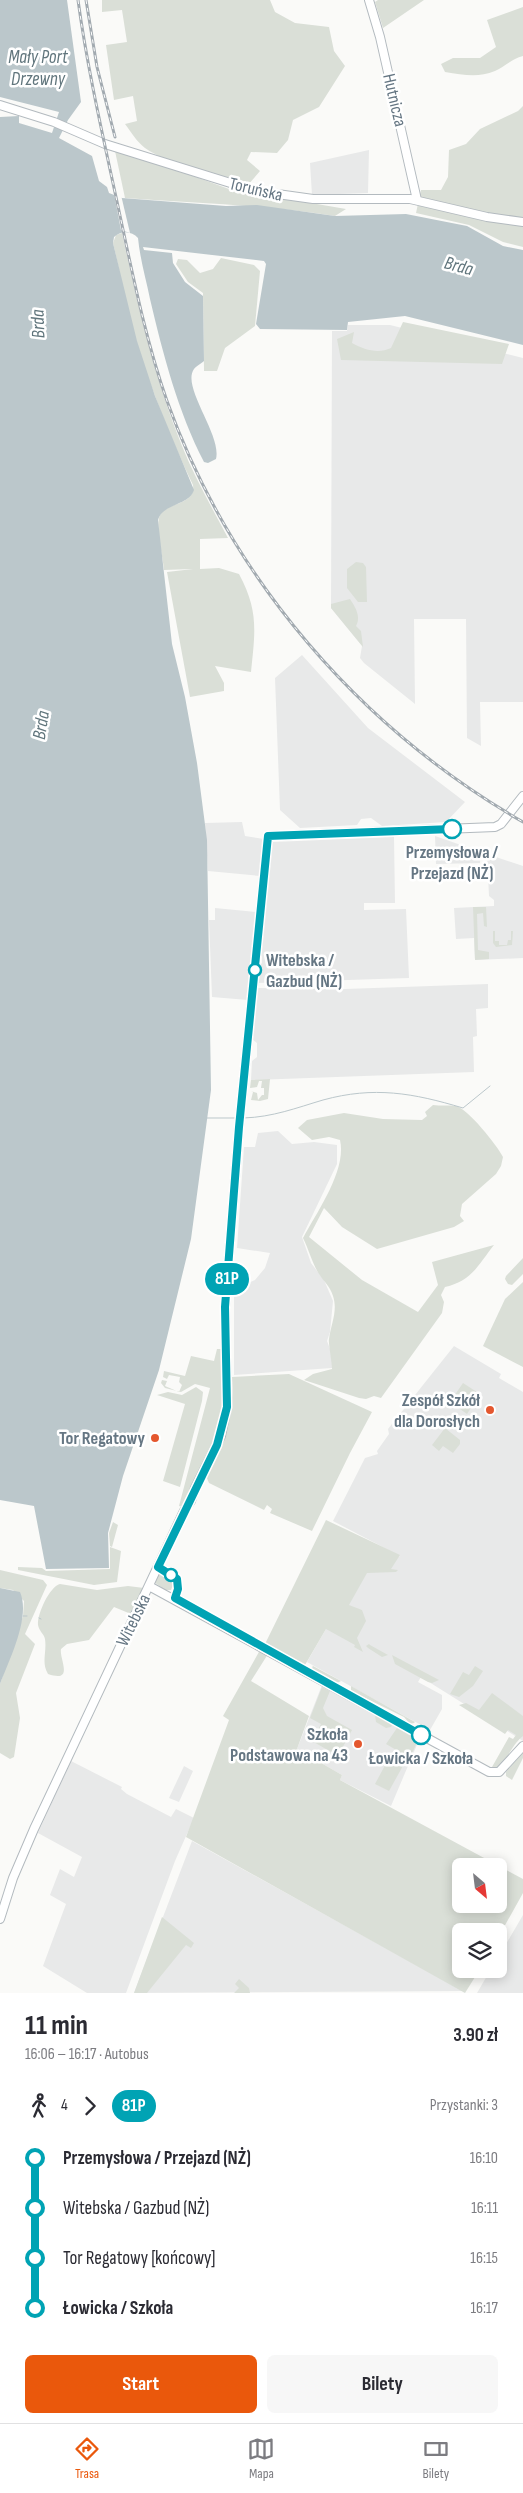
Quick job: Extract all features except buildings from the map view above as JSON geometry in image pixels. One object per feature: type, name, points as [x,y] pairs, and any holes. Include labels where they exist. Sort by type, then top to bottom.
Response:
[{"type":"street","name":"Hutnicza","points":[[369,0],[380,37],[417,200]]},
{"type":"street","name":"Toruńska","points":[[0,105],[54,122],[110,145],[256,191],[313,199],[382,197],[417,200],[493,218],[523,222]]},
{"type":"street","name":"Witebska","points":[[0,1919],[13,1878],[31,1836],[217,1445],[226,1417],[228,1397],[225,1307],[240,1110],[268,836],[495,827],[501,824],[523,796]]},
{"type":"street","points":[[149,1586],[489,1772],[495,1774],[502,1770],[523,1746]]},
{"type":"shaded area","points":[[102,0],[270,0],[275,12],[295,23],[329,27],[334,51],[345,66],[319,107],[293,120],[288,140],[277,153],[251,152],[247,160],[260,171],[248,185],[194,170],[166,159],[145,148],[134,137],[125,124],[137,121],[133,96],[114,100],[106,45],[127,42],[122,10],[102,12]]},
{"type":"shaded area","points":[[378,0],[424,0],[383,28],[375,2]]},
{"type":"shaded area","points":[[523,7],[523,56],[495,71],[483,75],[445,72],[441,64],[453,58],[480,58],[496,47],[487,20]]},
{"type":"shaded area","points":[[523,106],[523,247],[503,242],[469,225],[416,213],[421,190],[441,190],[448,177],[449,150],[466,144],[480,129],[518,111]]},
{"type":"shaded area","points":[[369,150],[368,193],[312,195],[310,163]]},
{"type":"shaded area","points":[[115,151],[135,155],[229,189],[346,209],[335,216],[257,207],[125,198]]},
{"type":"shaded area","points":[[122,233],[148,341],[172,420],[192,470],[228,538],[200,539],[200,569],[219,568],[239,574],[253,611],[254,645],[251,672],[215,666],[224,683],[224,691],[190,697],[167,572],[193,569],[164,570],[158,523],[159,518],[166,509],[190,497],[193,492],[193,485],[162,415],[133,331],[113,243],[116,235]]},
{"type":"shaded area","points":[[221,258],[254,265],[260,271],[255,326],[225,348],[217,371],[204,371],[203,293],[188,282],[176,264],[178,259],[187,260],[200,273],[213,269]]},
{"type":"shaded area","points":[[403,322],[509,344],[502,364],[341,360],[337,339],[354,332],[352,343],[362,348],[386,350],[391,348]]},
{"type":"shaded area","points":[[348,325],[390,325],[523,358],[523,702],[480,702],[481,746],[467,738],[466,619],[414,619],[415,704],[364,663],[360,658],[362,646],[331,608],[332,331],[347,331]]},
{"type":"shaded area","points":[[356,562],[363,563],[366,567],[367,602],[358,602],[347,588],[347,569]]},
{"type":"shaded area","points":[[350,599],[357,612],[356,626],[361,631],[363,647],[331,608],[331,604]]},
{"type":"shaded area","points":[[302,655],[368,728],[465,802],[446,822],[382,826],[371,818],[361,819],[357,825],[300,828],[280,810],[275,678]]},
{"type":"shaded area","points":[[242,822],[245,836],[264,839],[260,876],[208,871],[205,823]]},
{"type":"shaded area","points":[[435,836],[481,852],[480,863],[436,864]]},
{"type":"shaded area","points":[[394,837],[395,903],[364,903],[364,910],[406,909],[409,978],[257,983],[258,967],[262,963],[260,954],[270,845],[273,842]]},
{"type":"shaded area","points":[[487,854],[523,866],[523,958],[475,960],[474,938],[456,939],[454,908],[494,906],[494,900],[489,896]]},
{"type":"shaded area","points":[[473,907],[486,907],[487,927],[484,926],[483,913],[477,914],[478,950],[489,952],[489,959],[475,960]]},
{"type":"shaded area","points":[[215,908],[256,912],[248,1000],[212,997],[209,920],[215,920]]},
{"type":"shaded area","points":[[493,931],[495,931],[495,941],[499,941],[499,945],[507,945],[508,940],[511,940],[511,931],[513,931],[512,945],[496,947],[493,943]]},
{"type":"shaded area","points":[[488,984],[488,1008],[476,1009],[477,1036],[473,1037],[474,1072],[251,1080],[252,1061],[257,1057],[257,1043],[252,1039],[256,990],[258,988],[345,989]]},
{"type":"shaded area","points":[[270,1079],[268,1099],[260,1101],[251,1100],[253,1092],[251,1091],[257,1093],[258,1100],[264,1095],[264,1088],[261,1088],[262,1081],[259,1081],[257,1087],[250,1088],[251,1080]]},
{"type":"shaded area","points":[[433,1105],[456,1106],[468,1114],[482,1128],[503,1157],[501,1166],[496,1174],[462,1204],[460,1216],[464,1221],[454,1227],[377,1249],[342,1227],[324,1208],[309,1237],[362,1280],[418,1312],[438,1285],[432,1262],[494,1245],[474,1271],[462,1281],[445,1287],[441,1295],[444,1302],[442,1313],[381,1398],[374,1396],[366,1399],[359,1398],[304,1380],[313,1374],[332,1369],[329,1341],[334,1312],[333,1296],[314,1265],[303,1238],[335,1177],[341,1152],[340,1140],[329,1137],[312,1140],[298,1128],[307,1120],[344,1113],[383,1119],[422,1120],[427,1116],[425,1112]]},
{"type":"shaded area","points":[[278,1131],[292,1144],[314,1142],[337,1145],[337,1164],[302,1237],[311,1263],[324,1280],[333,1301],[330,1332],[327,1341],[335,1362],[332,1368],[234,1375],[234,1284],[246,1284],[255,1280],[265,1268],[270,1253],[237,1248],[244,1147],[255,1147],[258,1133]]},
{"type":"shaded area","points":[[523,1258],[523,1274],[512,1285],[508,1284],[505,1279],[506,1276]]},
{"type":"shaded area","points":[[523,1282],[523,1367],[483,1346],[505,1299]]},
{"type":"shaded area","points":[[454,1346],[501,1374],[499,1378],[523,1392],[523,1741],[421,1677],[418,1682],[442,1695],[442,1709],[430,1730],[307,1662],[326,1629],[365,1571],[400,1556],[333,1521],[365,1458],[378,1454],[377,1451],[389,1434],[388,1429]]},
{"type":"shaded area","points":[[217,1349],[223,1349],[226,1397],[219,1432],[183,1507],[179,1506],[210,1388],[195,1384],[179,1392],[182,1385],[179,1382],[180,1377],[169,1375],[167,1379],[163,1377],[164,1371],[185,1376],[191,1356],[214,1361]]},
{"type":"shaded area","points":[[289,1374],[372,1412],[312,1531],[270,1513],[272,1509],[267,1505],[264,1510],[209,1483],[206,1476],[226,1428],[231,1404],[232,1377]]},
{"type":"shaded area","points":[[162,1380],[167,1381],[165,1386],[176,1391],[165,1388],[161,1383]]},
{"type":"shaded area","points":[[463,1383],[480,1394],[467,1414],[450,1402]]},
{"type":"shaded area","points":[[196,1387],[203,1392],[202,1401],[180,1487],[163,1481],[185,1404],[157,1395],[168,1392],[182,1395]]},
{"type":"shaded area","points":[[445,1428],[460,1440],[460,1444],[453,1453],[443,1446],[439,1451],[432,1445]]},
{"type":"shaded area","points":[[326,1520],[400,1555],[391,1569],[398,1570],[396,1572],[367,1573],[349,1605],[362,1610],[366,1621],[357,1638],[363,1652],[354,1647],[355,1645],[326,1629],[305,1665],[265,1644]]},
{"type":"shaded area","points":[[113,1522],[118,1525],[112,1547],[110,1546],[109,1533]]},
{"type":"shaded area","points":[[110,1547],[121,1551],[117,1582],[94,1585],[18,1570],[18,1567],[42,1568],[46,1571],[110,1569]]},
{"type":"shaded area","points":[[0,1570],[43,1580],[47,1585],[25,1634],[35,1644],[16,1693],[20,1718],[14,1757],[10,1759],[0,1753],[0,1684],[23,1616],[24,1601],[13,1590],[0,1588]]},
{"type":"shaded area","points":[[163,1573],[174,1582],[171,1590],[165,1590],[154,1582],[158,1574]]},
{"type":"shaded area","points":[[60,1584],[97,1590],[128,1586],[144,1588],[131,1614],[114,1607],[89,1640],[67,1644],[61,1649],[64,1669],[61,1675],[56,1676],[48,1674],[46,1670],[45,1639],[39,1629],[38,1620],[44,1602],[52,1590]]},
{"type":"shaded area","points":[[369,1644],[388,1655],[382,1657],[366,1646]]},
{"type":"shaded area","points":[[260,1650],[268,1654],[251,1681],[309,1716],[297,1749],[342,1775],[340,1780],[484,1858],[452,1858],[452,1913],[507,1913],[508,1871],[523,1879],[523,1893],[506,1923],[452,1923],[452,1978],[474,1978],[465,1993],[186,1837],[229,1720],[223,1716]]},
{"type":"shaded area","points":[[392,1655],[439,1680],[432,1683],[428,1682],[395,1664]]},
{"type":"shaded area","points":[[313,1665],[341,1681],[337,1683],[312,1669]]},
{"type":"shaded area","points":[[475,1666],[483,1671],[473,1686],[459,1697],[450,1694],[463,1672],[469,1675]]},
{"type":"shaded area","name":"Szkoła Podstawowa na 43","points":[[322,1685],[419,1740],[391,1806],[340,1780],[342,1775],[297,1749]]},
{"type":"shaded area","points":[[351,1686],[415,1722],[410,1724],[404,1717],[351,1691]]},
{"type":"shaded area","points":[[322,1687],[330,1691],[323,1708],[327,1716],[352,1730],[338,1756],[312,1741],[321,1724],[310,1718]]},
{"type":"shaded area","points":[[492,1693],[523,1716],[523,1736],[503,1762],[495,1769],[488,1767],[492,1767],[509,1737],[513,1739],[516,1735],[508,1730],[505,1734],[459,1705],[466,1703],[479,1710]]},
{"type":"shaded area","points":[[375,1715],[392,1725],[391,1727],[386,1728],[376,1722]]},
{"type":"shaded area","points":[[397,1728],[418,1740],[410,1758],[386,1744]]},
{"type":"shaded area","points":[[523,1751],[523,1758],[512,1780],[506,1776],[506,1772]]},
{"type":"shaded area","points":[[390,1756],[404,1764],[389,1791],[375,1784]]},
{"type":"shaded area","points":[[71,1761],[122,1787],[121,1789],[127,1794],[171,1817],[176,1809],[194,1818],[175,1861],[126,1993],[87,1993],[43,1966],[66,1904],[50,1895],[60,1869],[74,1877],[82,1857],[38,1833]]},
{"type":"shaded area","points":[[184,1766],[193,1771],[179,1802],[169,1798]]},
{"type":"shaded area","points":[[192,1841],[463,1991],[134,1993]]},
{"type":"shaded area","points":[[523,1915],[523,1993],[477,1993],[486,1978],[507,1978],[507,1942]]},
{"type":"shaded area","points":[[162,1917],[194,1943],[191,1948],[186,1945],[147,1993],[134,1993]]},
{"type":"shaded area","points":[[239,1979],[249,1988],[250,1993],[234,1993],[239,1988],[235,1984]]},
{"type":"water","points":[[0,0],[67,0],[81,102],[68,120],[59,138],[92,156],[99,181],[107,187],[109,193],[122,198],[226,206],[257,205],[335,216],[406,214],[467,226],[503,246],[523,250],[523,345],[405,316],[348,322],[347,330],[260,329],[256,324],[266,264],[264,261],[143,247],[144,250],[172,253],[173,263],[185,282],[203,296],[204,361],[194,369],[191,377],[197,399],[216,449],[216,459],[208,463],[204,462],[186,423],[172,382],[150,299],[138,238],[126,232],[114,237],[113,243],[137,341],[155,396],[194,490],[187,499],[165,510],[158,520],[172,644],[185,697],[197,763],[207,840],[211,1090],[191,1239],[159,1370],[123,1476],[108,1533],[109,1568],[46,1569],[34,1506],[0,1500],[0,117],[19,116],[19,123],[52,133],[59,112],[0,97]]},
{"type":"water","points":[[0,1588],[20,1592],[23,1602],[23,1614],[18,1638],[0,1684]]},
{"type":"pier","points":[[114,194],[121,195],[130,233],[121,230]]},
{"type":"waterway","points":[[244,1118],[275,1114],[342,1096],[377,1092],[427,1098],[463,1108],[490,1086]]},
{"type":"waterway","points":[[207,1118],[238,1118]]},
{"type":"railway","points":[[78,0],[100,124],[151,351],[167,401],[194,466],[227,529],[265,588],[308,643],[356,694],[408,742],[464,784],[523,822]]},
{"type":"railway","points":[[86,0],[97,67],[115,137]]},
{"type":"bus line","name":"81P","points":[[421,1735],[175,1598],[179,1584],[177,1579],[158,1567],[221,1436],[227,1407],[225,1307],[239,1127],[268,836],[452,829]]},
{"type":"place","name":"Przemysłowa / Przejazd (NŻ)","points":[[452,829]]},
{"type":"place","name":"Witebska / Gazbud (NŻ)","points":[[255,970]]},
{"type":"place","name":"Zespół Szkół dla Dorosłych","points":[[490,1410]]},
{"type":"place","name":"Tor Regatowy","points":[[155,1438]]},
{"type":"place","name":"Łowicka / Szkoła","points":[[421,1735]]},
{"type":"place","name":"Szkoła Podstawowa na 43","points":[[358,1744]]},
{"type":"water label","name":"Mały Port Drzewny","points":[[38,67]]},
{"type":"water label","name":"Brda","points":[[459,265]]},
{"type":"water label","name":"Brda","points":[[37,324]]},
{"type":"water label","name":"Brda","points":[[40,725]]}]
